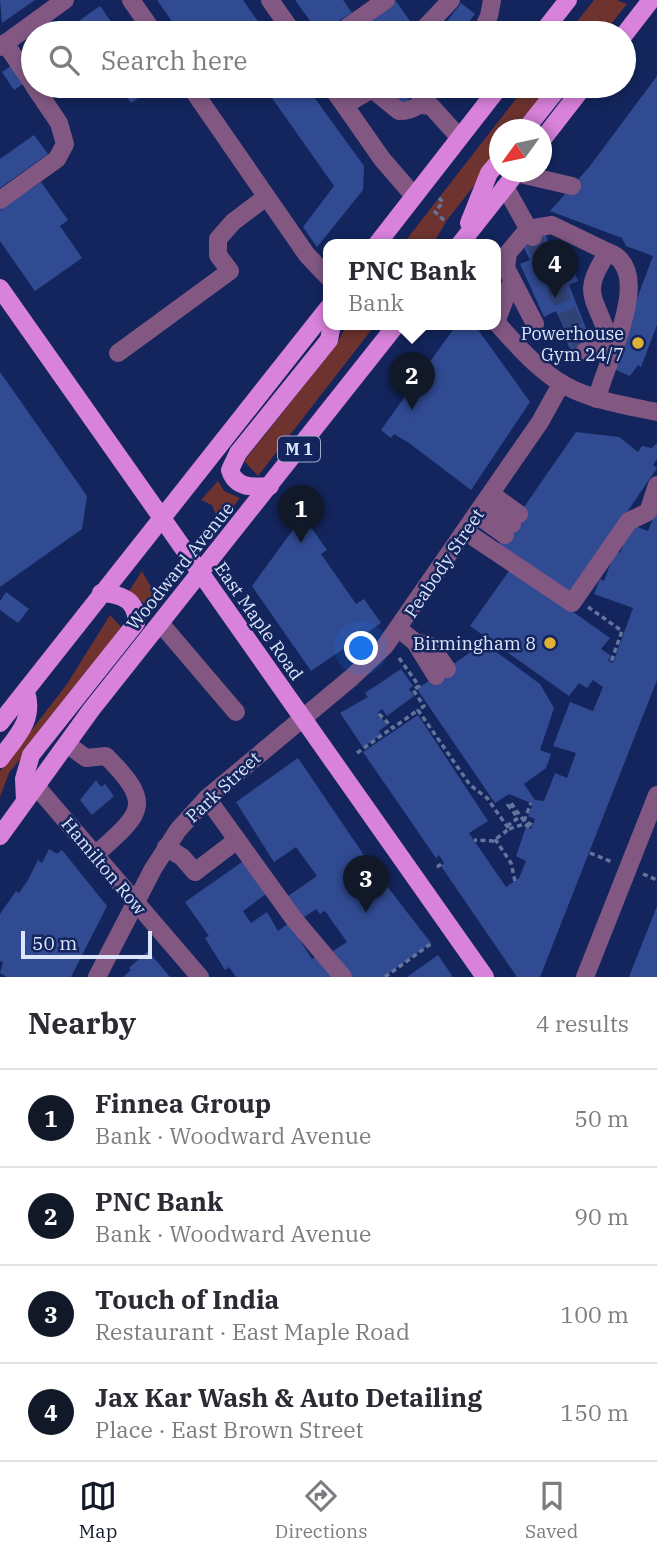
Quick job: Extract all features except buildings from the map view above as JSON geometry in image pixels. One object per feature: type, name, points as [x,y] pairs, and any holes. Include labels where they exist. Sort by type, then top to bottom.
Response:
[{"type":"main road","points":[[635,21],[651,0]]},
{"type":"main road","points":[[551,21],[564,2]]},
{"type":"main road","points":[[381,239],[490,98]]},
{"type":"main road","points":[[534,119],[550,98]]},
{"type":"main road","points":[[552,126],[574,98]]},
{"type":"main road","points":[[463,239],[489,173]]},
{"type":"main road","points":[[464,239],[509,182]]},
{"type":"main road","name":"East Maple Road","points":[[0,288],[485,977]]},
{"type":"main road","points":[[0,723],[323,313]]},
{"type":"main road","points":[[270,486],[240,484],[233,478],[230,470],[238,453],[329,340],[331,330]]},
{"type":"main road","name":"Woodward Avenue","points":[[0,836],[66,744],[392,330]]},
{"type":"main road","points":[[31,793],[24,779],[31,755],[136,623],[135,608],[129,601],[117,594],[101,593]]},
{"type":"main road","points":[[0,759],[28,721],[30,705],[26,692]]},
{"type":"street","points":[[36,21],[65,0]]},
{"type":"street","points":[[131,0],[146,21]]},
{"type":"street","points":[[270,0],[285,21]]},
{"type":"street","points":[[356,21],[386,0]]},
{"type":"street","points":[[431,21],[451,0]]},
{"type":"street","points":[[487,21],[492,0]]},
{"type":"street","points":[[21,32],[3,45],[21,68]]},
{"type":"street","points":[[0,200],[57,159],[65,144],[59,123],[43,98]]},
{"type":"street","points":[[198,98],[307,256],[323,272]]},
{"type":"street","points":[[340,98],[382,159],[414,196]]},
{"type":"street","points":[[345,105],[356,98]]},
{"type":"street","points":[[385,98],[399,111],[409,111],[422,105],[432,106],[459,137]]},
{"type":"street","points":[[422,105],[426,98]]},
{"type":"street","points":[[515,182],[530,233]]},
{"type":"street","points":[[546,182],[572,186]]},
{"type":"street","points":[[118,354],[230,271],[218,255],[218,239],[233,222],[266,197]]},
{"type":"street","points":[[535,324],[506,268],[508,253],[530,233],[552,225],[621,257],[631,271],[634,285],[597,399]]},
{"type":"street","points":[[584,351],[597,352],[609,340],[590,291],[593,274],[608,253]]},
{"type":"street","points":[[501,309],[512,281]]},
{"type":"street","points":[[501,327],[541,371],[560,386],[597,399],[657,412]]},
{"type":"street","name":"Peabody Street","points":[[302,718],[351,678],[399,629],[540,422],[560,386]]},
{"type":"street","points":[[466,532],[572,603],[629,521],[648,513],[657,485]]},
{"type":"street","points":[[484,505],[512,524],[484,505]]},
{"type":"street","points":[[161,624],[236,712]]},
{"type":"street","points":[[399,629],[415,642],[442,673]]},
{"type":"street","name":"Park Street","points":[[97,977],[166,847],[207,798],[302,718]]},
{"type":"street","points":[[66,744],[86,758],[106,756],[131,782],[138,798],[137,810],[129,824],[95,855]]},
{"type":"street","name":"Hamilton Row","points":[[31,793],[95,855],[200,977]]},
{"type":"street","points":[[585,977],[657,795]]},
{"type":"street","points":[[207,798],[294,919],[344,977]]},
{"type":"street","points":[[166,847],[182,857],[195,872],[237,840]]},
{"type":"path","points":[[439,198],[443,201],[435,212],[446,222]]},
{"type":"path","points":[[575,599],[622,631],[611,662]]},
{"type":"path","points":[[357,754],[424,706],[413,690],[419,686],[400,658]]},
{"type":"path","points":[[418,710],[470,785],[487,798],[508,827]]},
{"type":"path","points":[[379,713],[393,728]]},
{"type":"path","points":[[474,840],[495,839],[508,827],[518,818],[508,805],[511,803],[524,821],[532,826],[524,824],[508,827]]},
{"type":"path","points":[[524,821],[531,803]]},
{"type":"path","points":[[495,839],[511,863],[515,881]]},
{"type":"path","points":[[590,853],[612,862]]},
{"type":"path","points":[[437,867],[444,862]]},
{"type":"path","points":[[642,874],[657,880]]},
{"type":"path","points":[[385,977],[432,943]]},
{"type":"shaded area","points":[[594,0],[617,0],[627,4],[614,21],[577,21]]},
{"type":"shaded area","points":[[517,98],[544,98],[527,119],[500,119]]},
{"type":"shaded area","points":[[489,134],[489,167],[447,220],[436,239],[407,239]]},
{"type":"shaded area","points":[[344,330],[371,330],[258,476],[244,461],[337,344]]},
{"type":"shaded area","points":[[218,481],[224,491],[240,498],[220,525],[212,505],[201,500]]},
{"type":"shaded area","points":[[142,571],[151,587],[165,595],[157,604],[148,607],[129,591]]},
{"type":"shaded area","points":[[110,615],[124,630],[9,773],[0,797],[0,771],[67,684]]},
{"type":"tunnel","points":[[533,237],[585,351]]},
{"type":"place","name":"Jax Kar Wash & Auto Detailing","points":[[555,298]]},
{"type":"place","name":"Powerhouse Gym 24/7","points":[[638,343]]},
{"type":"place","name":"PNC Bank","points":[[412,410]]},
{"type":"place","name":"Finnea Group","points":[[301,543]]},
{"type":"place","name":"Birmingham 8","points":[[550,643]]},
{"type":"place","name":"Touch of India","points":[[366,913]]}]
